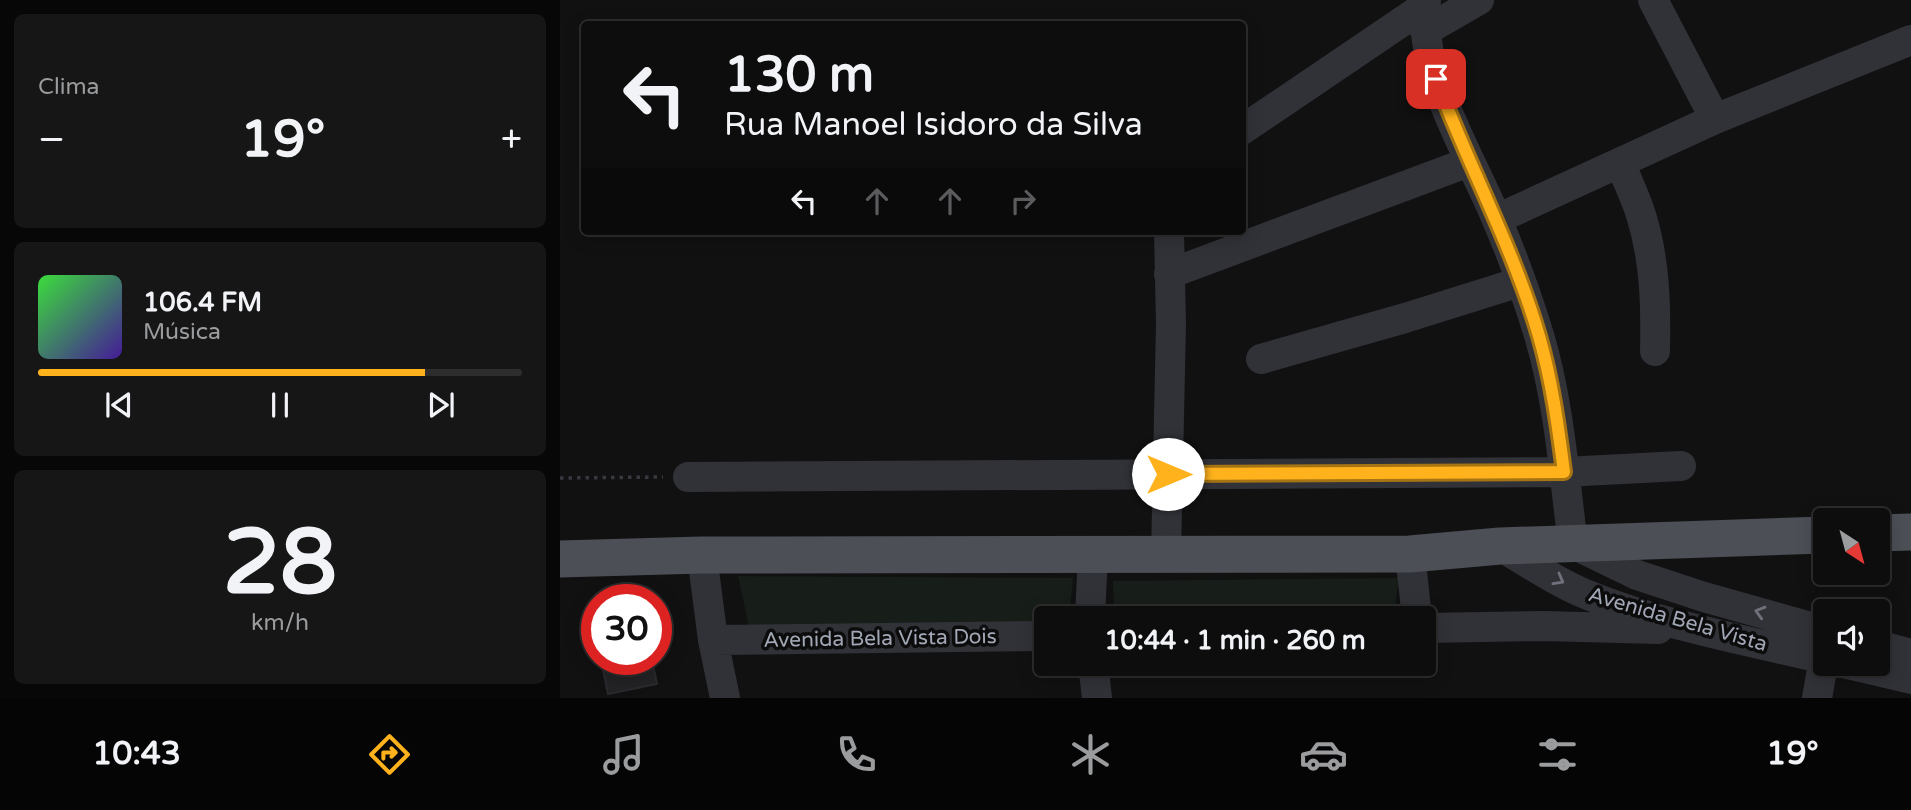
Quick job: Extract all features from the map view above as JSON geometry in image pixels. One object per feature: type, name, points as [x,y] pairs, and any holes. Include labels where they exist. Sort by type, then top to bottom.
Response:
[{"type":"main road","points":[[1890,533],[1911,532]]},
{"type":"main road","points":[[560,559],[702,555],[1410,554],[1500,546],[1813,535]]},
{"type":"street","points":[[1246,128],[1425,12],[1479,0]]},
{"type":"street","points":[[1653,0],[1715,119]]},
{"type":"street","points":[[1425,12],[1436,79],[1469,162],[1497,219],[1538,334],[1553,391],[1573,544]]},
{"type":"street","points":[[1497,219],[1715,119],[1911,40]]},
{"type":"street","points":[[1169,274],[1469,162]]},
{"type":"street","points":[[1620,164],[1647,237],[1656,300],[1655,351]]},
{"type":"street","points":[[1166,555],[1167,410],[1171,324],[1169,235]]},
{"type":"street","points":[[1261,359],[1520,282]]},
{"type":"street","points":[[688,477],[1564,472],[1681,466]]},
{"type":"street","name":"Avenida Bela Vista","points":[[1573,544],[1637,575],[1704,597],[1813,646]]},
{"type":"street","name":"Avenida Bela Vista","points":[[1500,546],[1583,593],[1625,608],[1703,630],[1813,650]]},
{"type":"street","points":[[1091,606],[1093,554]]},
{"type":"street","points":[[1410,554],[1416,606]]},
{"type":"street","points":[[702,555],[713,640],[725,698]]},
{"type":"street","points":[[1436,628],[1544,626],[1703,630]]},
{"type":"street","name":"Avenida Bela Vista Dois","points":[[713,640],[1034,636]]},
{"type":"street","points":[[1890,648],[1911,654]]},
{"type":"street","name":"Avenida Bela Vista","points":[[1890,672],[1911,679]]},
{"type":"street","points":[[1094,676],[1097,698]]},
{"type":"street","points":[[1817,698],[1823,676]]},
{"type":"path","points":[[560,478],[688,477]]},
{"type":"shaded area","points":[[738,576],[1073,578],[1070,606],[1034,606],[1034,621],[750,632]]},
{"type":"shaded area","points":[[1399,578],[1395,606],[1114,606],[1113,581]]},
{"type":"building","points":[[604,675],[655,675],[657,684],[608,694]]},
{"type":"route","points":[[1168,474],[1564,472],[1553,391],[1538,334],[1497,219],[1453,126],[1436,79]]}]
